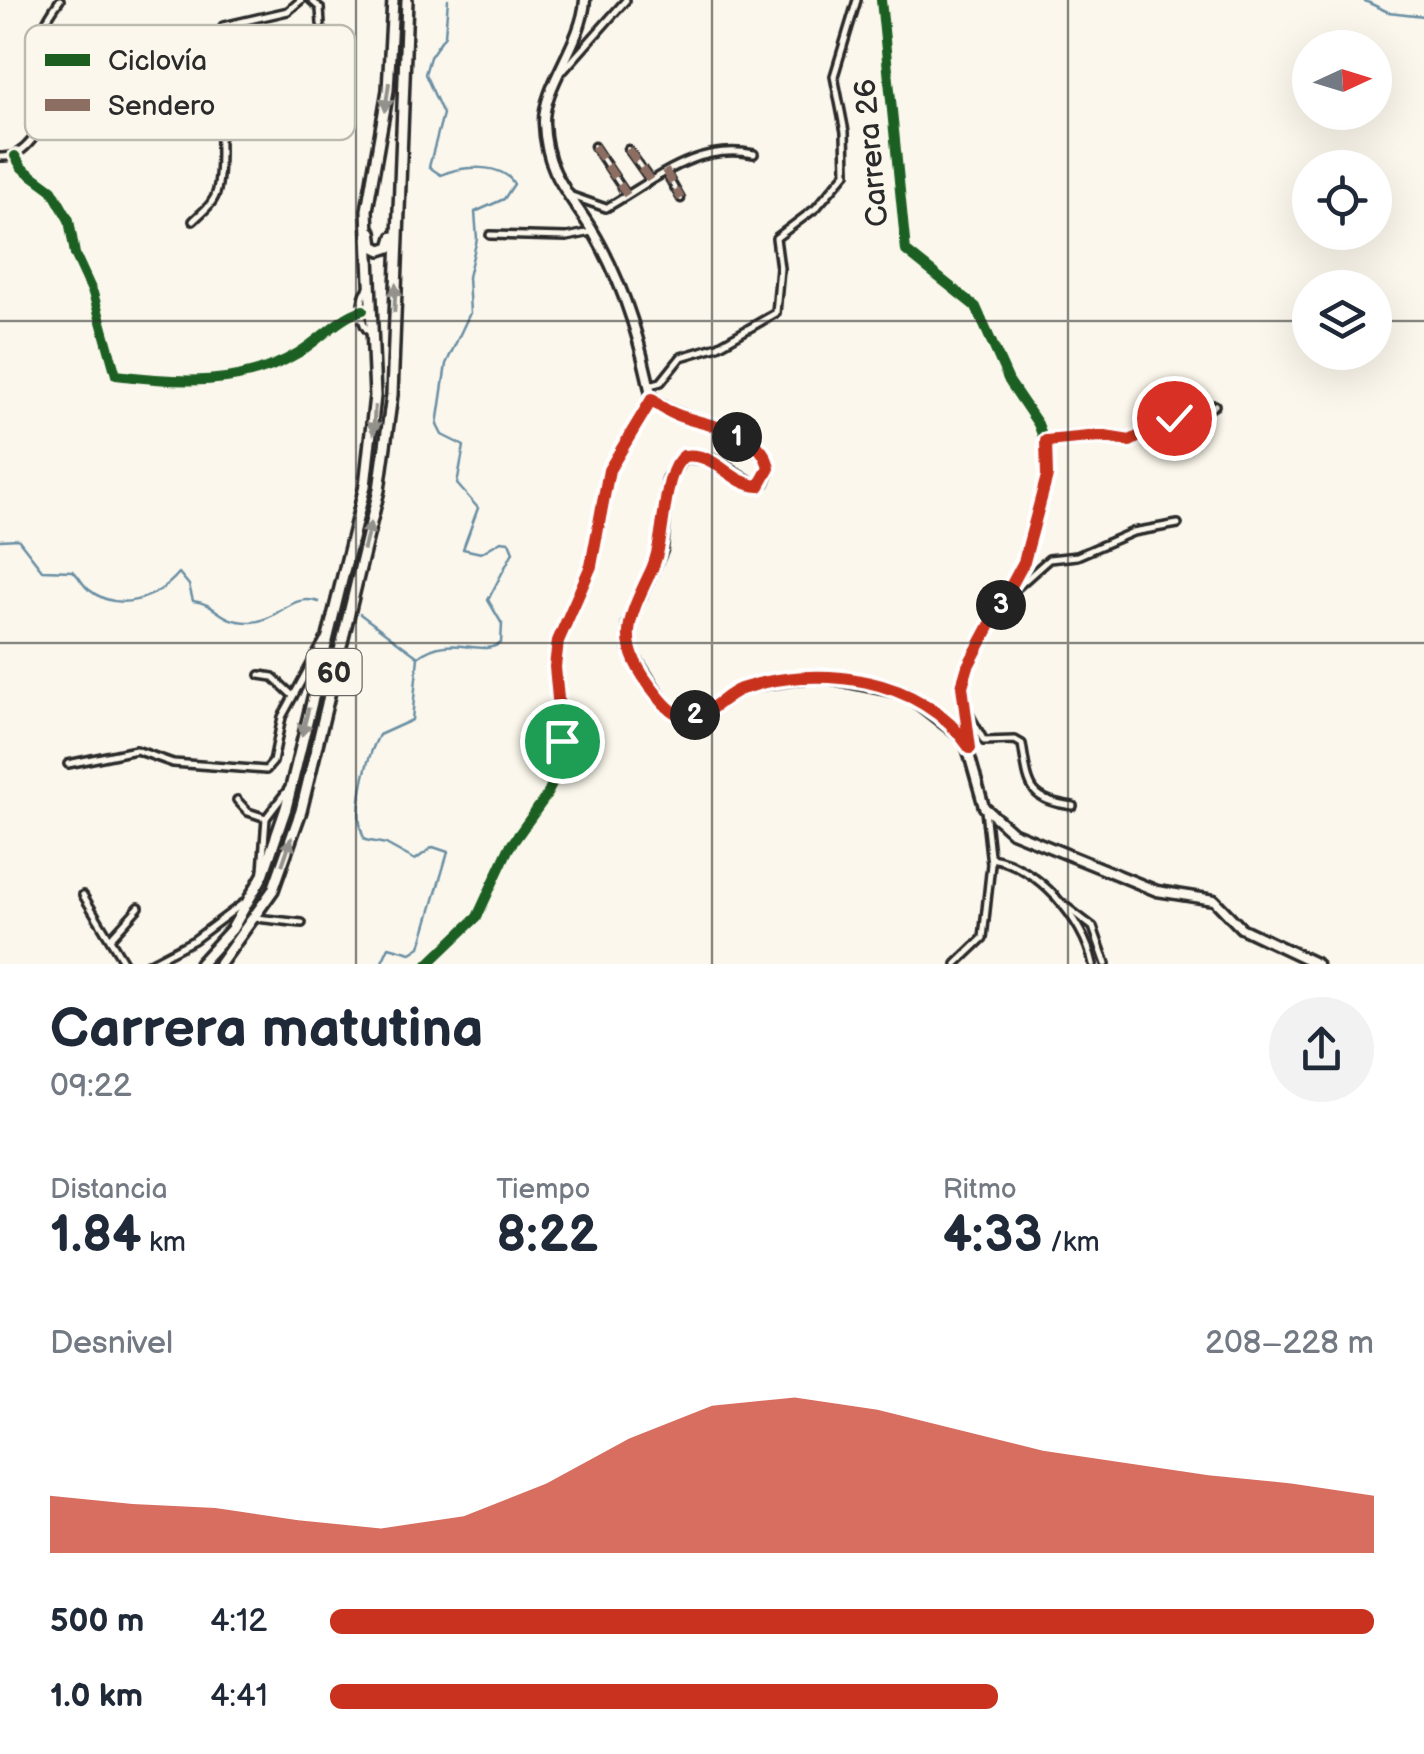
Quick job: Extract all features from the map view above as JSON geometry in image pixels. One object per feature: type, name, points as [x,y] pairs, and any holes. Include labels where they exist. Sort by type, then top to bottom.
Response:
[{"type":"highway","name":"60","points":[[200,964],[232,929],[263,875],[289,788],[372,451],[375,396],[367,210],[388,90],[393,0]]},
{"type":"highway","name":"60","points":[[220,964],[274,890],[301,810],[379,490],[392,395],[407,0]]},
{"type":"highway","points":[[374,166],[378,177],[371,242],[380,250],[393,241],[395,198],[400,188]]},
{"type":"main road","points":[[586,0],[564,70],[550,92],[544,119],[550,166],[564,193],[594,232],[634,322],[652,399],[668,410],[745,440],[766,457],[769,468],[768,476],[756,486],[702,456],[684,456],[672,468],[662,550],[632,609],[627,636],[637,666],[667,707],[677,714],[698,714],[746,688],[818,676],[843,678],[913,698],[970,748],[984,807],[996,820],[1022,836],[1157,891],[1214,900],[1241,928],[1317,964]]},
{"type":"street","points":[[46,25],[60,0]]},
{"type":"street","points":[[228,25],[273,16],[294,8],[300,0]]},
{"type":"street","points":[[310,0],[320,8],[321,24]]},
{"type":"street","points":[[564,70],[626,0]]},
{"type":"street","points":[[650,385],[662,382],[681,357],[718,346],[776,313],[780,278],[776,238],[816,208],[846,174],[845,132],[834,76],[857,0]]},
{"type":"street","name":"Carrera 26","points":[[881,0],[906,250],[976,307],[1008,382],[1046,441]]},
{"type":"street","points":[[0,158],[15,156],[30,140]]},
{"type":"street","points":[[193,221],[210,205],[218,174],[218,140]]},
{"type":"street","points":[[594,146],[627,195]]},
{"type":"street","points":[[628,150],[650,180]]},
{"type":"street","points":[[564,193],[602,208],[665,170],[715,152],[754,154]]},
{"type":"street","points":[[15,156],[22,168],[52,190],[69,220],[74,254],[93,293],[116,375],[192,384],[266,368],[302,351],[363,310]]},
{"type":"street","points":[[665,170],[681,199]]},
{"type":"street","points":[[490,234],[566,237],[594,232]]},
{"type":"street","points":[[368,288],[362,296],[364,328],[371,333]]},
{"type":"street","points":[[428,964],[478,918],[510,848],[547,796],[562,760],[555,651],[591,566],[609,470],[652,399]]},
{"type":"street","points":[[970,748],[963,702],[968,666],[1024,562],[1040,508],[1049,453],[1046,441],[1099,436],[1130,441],[1168,419],[1192,419],[1214,406]]},
{"type":"street","points":[[1006,598],[1049,559],[1077,556],[1133,532],[1178,524]]},
{"type":"street","points":[[68,764],[136,750],[173,764],[266,770],[293,696],[326,638]]},
{"type":"street","points":[[260,675],[273,677],[293,696]]},
{"type":"street","points":[[963,702],[984,740],[1015,740],[1022,744],[1028,781],[1036,796],[1047,803],[1073,806]]},
{"type":"street","points":[[263,875],[260,854],[266,818],[289,788]]},
{"type":"street","points":[[237,800],[248,812],[266,818]]},
{"type":"street","points":[[956,964],[983,938],[991,858],[984,807]]},
{"type":"street","points":[[991,858],[1025,871],[1093,927],[1106,964]]},
{"type":"street","points":[[84,895],[125,964]]},
{"type":"street","points":[[148,964],[194,940],[254,895]]},
{"type":"street","points":[[1054,898],[1085,938],[1092,964]]},
{"type":"street","points":[[110,939],[140,907]]},
{"type":"street","points":[[256,918],[302,923]]},
{"type":"waterway","points":[[381,964],[389,947],[411,953],[420,947],[448,852],[433,847],[415,860],[386,844],[365,840],[359,816],[369,758],[379,735],[412,720],[418,657],[442,646],[484,648],[501,643],[502,624],[488,600],[513,552],[509,542],[501,541],[481,553],[463,549],[478,508],[457,484],[464,446],[442,435],[437,425],[446,364],[470,313],[468,277],[477,239],[475,212],[504,199],[514,184],[491,169],[470,168],[441,175],[429,167],[443,114],[425,74],[430,57],[445,35],[448,0]]},
{"type":"waterway","points":[[1363,0],[1388,12],[1424,16]]},
{"type":"waterway","points":[[0,540],[18,539],[42,570],[73,571],[88,589],[111,600],[123,602],[148,596],[179,573],[189,585],[193,601],[240,621],[261,620],[300,601],[319,602]]},
{"type":"waterway","points":[[360,614],[418,657]]},
{"type":"marked path","points":[[594,146],[627,195]]},
{"type":"marked path","points":[[628,149],[650,180]]},
{"type":"marked path","points":[[665,170],[681,199]]},
{"type":"cycle path","points":[[881,0],[906,251],[976,307],[1009,381],[1038,424],[1049,453],[1040,508],[1024,562],[968,666],[963,687],[970,748]]},
{"type":"cycle path","points":[[15,156],[22,168],[52,190],[69,220],[75,254],[93,293],[116,375],[186,381],[255,372],[298,353],[363,310]]},
{"type":"cycle path","points":[[428,964],[477,917],[509,848],[547,795],[562,761],[555,651],[591,566],[609,470],[652,399]]},
{"type":"route","points":[[562,741],[555,651],[596,550],[609,470],[652,399],[668,410],[745,440],[766,457],[769,468],[768,476],[759,486],[750,485],[702,456],[684,456],[672,468],[662,550],[632,609],[627,636],[628,650],[637,666],[667,707],[686,716],[709,710],[731,693],[759,684],[818,676],[843,678],[889,688],[913,698],[970,748],[962,686],[968,666],[1024,562],[1047,476],[1046,441],[1099,436],[1130,441],[1174,418]]}]
